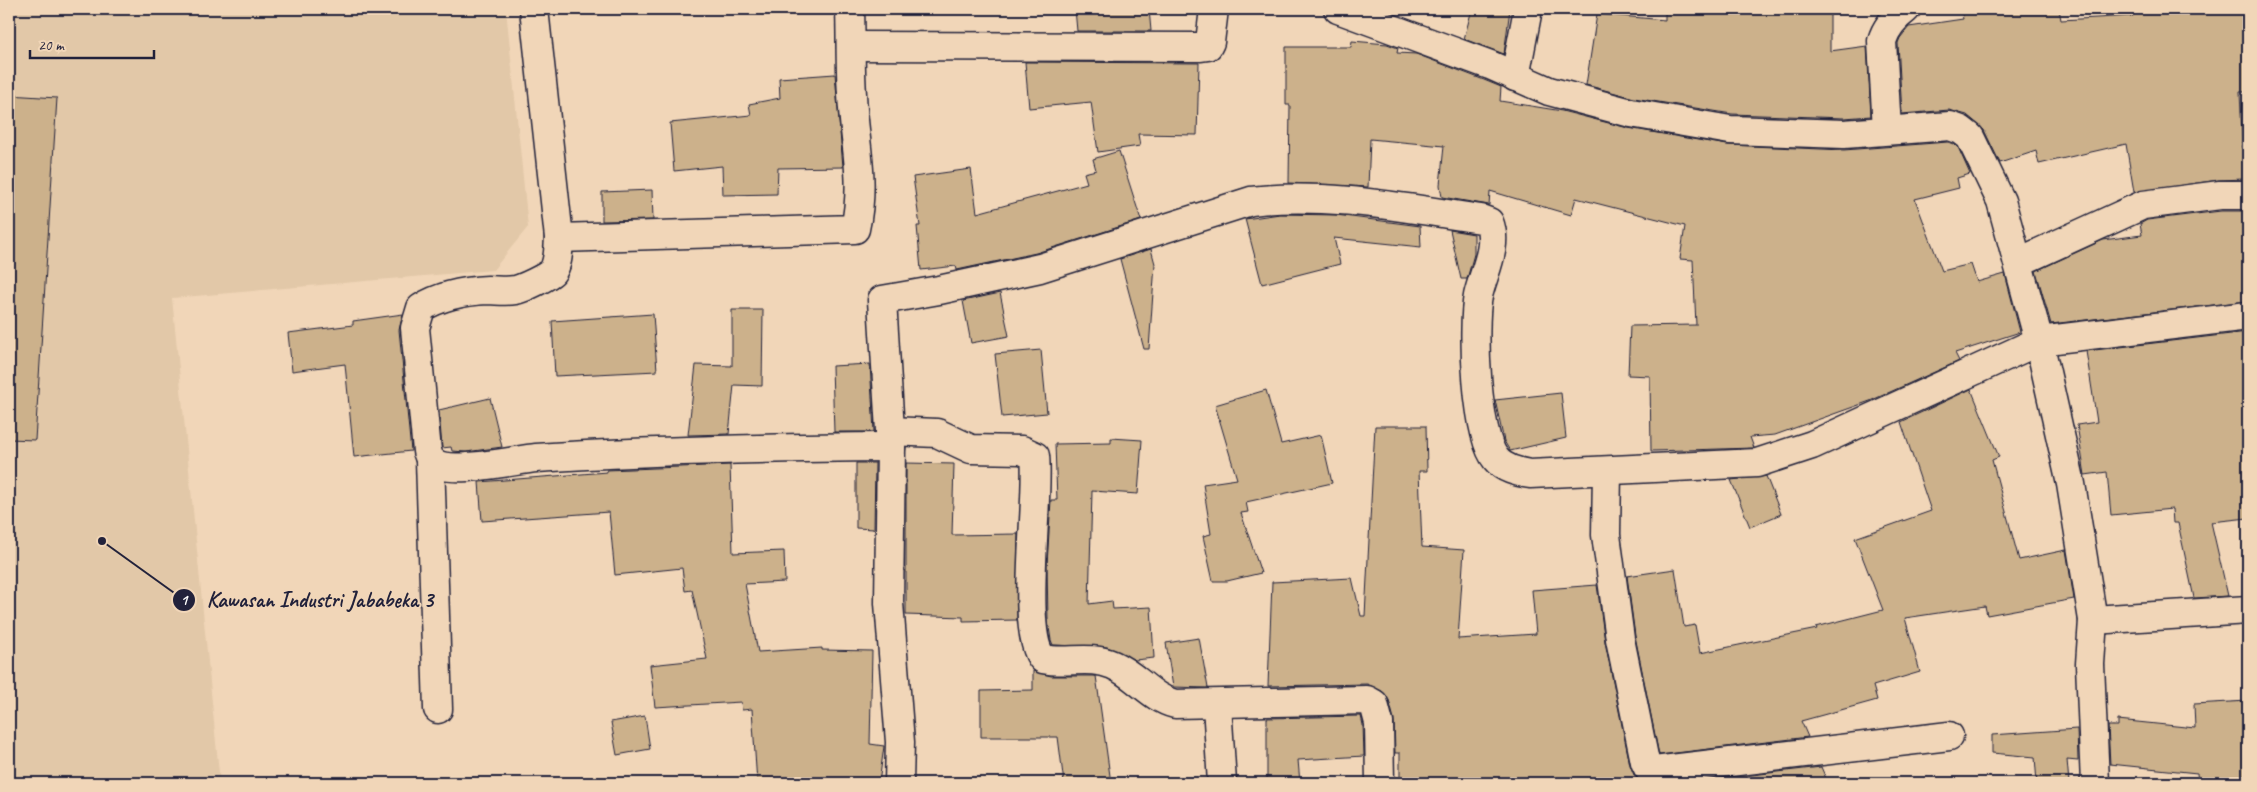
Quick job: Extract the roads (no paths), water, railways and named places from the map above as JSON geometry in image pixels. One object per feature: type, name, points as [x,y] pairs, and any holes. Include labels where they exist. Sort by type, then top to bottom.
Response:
[{"type":"street","points":[[438,709],[430,460],[427,451],[415,328],[421,308],[458,294],[486,290],[516,290],[524,285],[545,278],[552,272],[556,262],[558,238],[534,9]]},
{"type":"street","points":[[558,238],[855,229],[860,204],[860,168],[852,95],[850,9]]},
{"type":"street","points":[[851,46],[1201,47],[1208,46],[1210,42],[1214,9]]},
{"type":"street","points":[[1338,9],[1490,65],[1549,91],[1631,113],[1730,130],[1844,134],[1950,126],[1961,130],[1970,137],[2001,202],[2019,262],[2040,341],[2071,484],[2093,620],[2090,664],[2095,783]]},
{"type":"street","points":[[1515,77],[1528,9]]},
{"type":"street","points":[[1887,130],[1882,42],[1890,24],[1906,9]]},
{"type":"street","points":[[2019,262],[2143,205],[2220,195],[2248,195]]},
{"type":"street","points":[[899,783],[900,742],[889,603],[891,439],[882,300],[939,290],[1040,268],[1251,201],[1274,198],[1337,200],[1489,222],[1492,229],[1488,263],[1477,298],[1476,320],[1480,417],[1489,447],[1495,458],[1506,468],[1530,474],[1757,463],[1812,445],[2040,341],[2248,316]]},
{"type":"street","points":[[430,460],[437,464],[475,467],[534,458],[891,439],[937,433],[971,449],[1022,450],[1035,456],[1031,597],[1034,645],[1043,659],[1052,661],[1100,661],[1113,665],[1136,678],[1164,701],[1175,704],[1217,705],[1341,699],[1367,700],[1374,704],[1379,723],[1380,783]]},
{"type":"street","points":[[1607,471],[1607,544],[1620,638],[1645,762],[1648,768],[1654,771],[1949,736]]},
{"type":"street","points":[[2093,620],[2248,610]]},
{"type":"street","points":[[1217,705],[1222,783]]},
{"type":"place","name":"Kawasan Industri Jababeka 3","points":[[102,541]]}]
